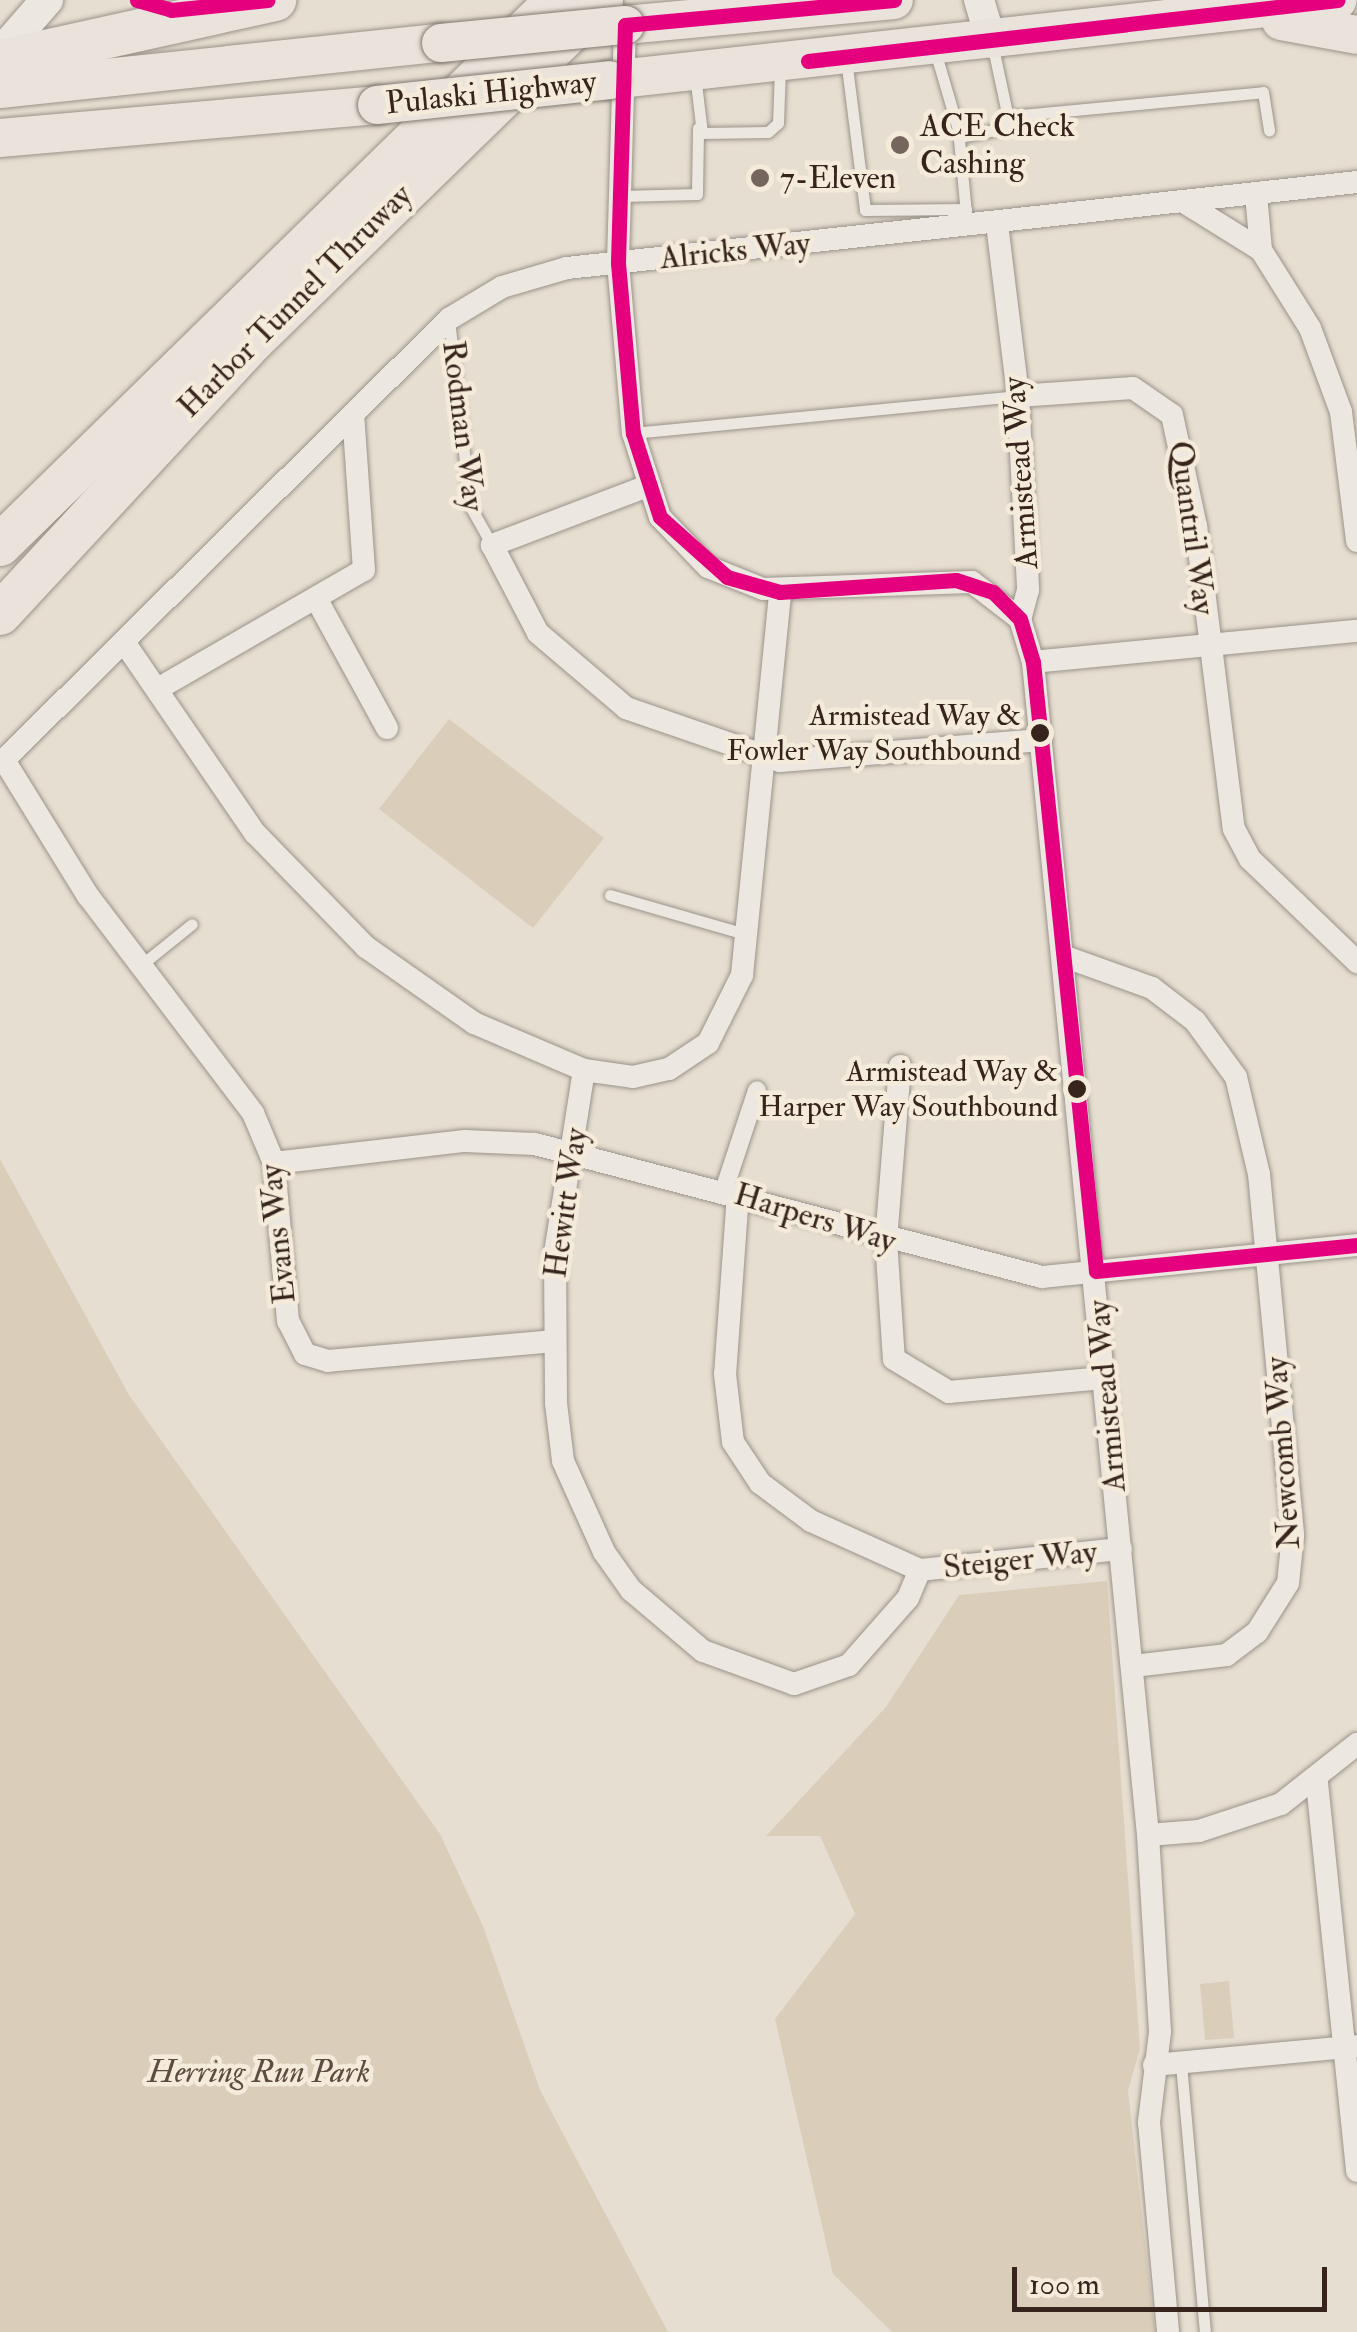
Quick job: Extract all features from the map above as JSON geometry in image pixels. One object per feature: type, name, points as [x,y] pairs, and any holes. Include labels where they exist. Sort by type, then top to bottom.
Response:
[{"type":"highway","points":[[137,0],[171,10],[267,0]]},
{"type":"highway","points":[[0,57],[275,0]]},
{"type":"highway","name":"Harbor Tunnel Thruway","points":[[0,545],[557,0]]},
{"type":"highway","name":"Harbor Tunnel Thruway","points":[[0,614],[252,342],[614,13]]},
{"type":"main road","points":[[0,57],[47,0]]},
{"type":"main road","name":"Pulaski Highway","points":[[0,89],[440,44],[614,13],[674,19],[894,0]]},
{"type":"main road","name":"Pulaski Highway","points":[[0,138],[377,105],[620,75],[695,72],[992,44],[1338,0]]},
{"type":"main road","points":[[1238,15],[1357,35]]},
{"type":"street","points":[[980,0],[992,44]]},
{"type":"street","points":[[614,13],[620,75],[618,263],[634,433],[645,487],[672,533],[708,567],[780,592],[956,580],[993,592],[1020,619]]},
{"type":"street","name":"Alricks Way","points":[[4,760],[449,319],[525,279],[618,263],[966,218],[997,224],[1357,182]]},
{"type":"street","points":[[1256,194],[1261,250],[1326,362],[1357,542]]},
{"type":"street","points":[[1187,204],[1261,250]]},
{"type":"street","name":"Armistead Way","points":[[997,224],[1018,396],[1028,590],[1020,619],[1033,662],[1096,1271],[1148,1835],[1154,2065],[1149,2122],[1168,2332]]},
{"type":"street","name":"Quantril Way","points":[[1018,396],[1133,388],[1172,415],[1191,491],[1207,645],[1240,842],[1357,962]]},
{"type":"street","points":[[160,687],[364,570],[353,414]]},
{"type":"street","points":[[492,545],[645,487]]},
{"type":"street","name":"Rodman Way","points":[[492,545],[538,633],[593,686],[660,726],[762,757],[798,763],[1041,740]]},
{"type":"street","points":[[124,642],[160,687],[255,833],[352,934],[474,1022],[584,1070],[650,1074],[708,1044],[742,975],[780,592]]},
{"type":"street","points":[[317,600],[388,728]]},
{"type":"street","points":[[1033,662],[1357,631]]},
{"type":"street","name":"Evans Way","points":[[4,760],[141,965],[228,1070],[274,1163],[288,1321],[305,1354],[328,1361],[555,1341]]},
{"type":"street","name":"Newcomb Way","points":[[1063,956],[1169,998],[1233,1070],[1254,1140],[1266,1253],[1293,1535],[1288,1583],[1257,1632],[1227,1655],[1134,1666]]},
{"type":"street","points":[[900,1066],[886,1240],[888,1336],[914,1379],[949,1392],[1103,1378]]},
{"type":"street","name":"Hewitt Way","points":[[584,1070],[555,1254],[555,1341],[563,1461],[579,1507],[631,1590],[736,1670],[818,1682],[879,1634],[920,1570]]},
{"type":"street","name":"Steiger Way","points":[[757,1090],[731,1192],[724,1332],[739,1454],[784,1505],[920,1570],[1121,1549]]},
{"type":"street","name":"Harpers Way","points":[[274,1163],[465,1141],[572,1150],[1016,1274],[1096,1271],[1357,1245]]},
{"type":"street","points":[[1148,1835],[1244,1820],[1317,1783],[1357,1744]]},
{"type":"street","points":[[1317,1783],[1352,2046],[1357,2171]]},
{"type":"street","points":[[1154,2065],[1352,2046]]},
{"type":"lane","points":[[958,137],[1002,132],[1011,116],[992,44]]},
{"type":"lane","points":[[846,58],[865,210],[966,218],[958,137],[935,49]]},
{"type":"lane","points":[[698,128],[706,136],[776,128],[780,64]]},
{"type":"lane","points":[[620,196],[697,194],[695,72]]},
{"type":"lane","points":[[1011,116],[1263,92],[1269,131]]},
{"type":"lane","name":"Rodman Way","points":[[449,319],[470,506],[492,545]]},
{"type":"lane","name":"Quantril Way","points":[[634,433],[1018,396]]},
{"type":"lane","points":[[610,895],[745,934]]},
{"type":"lane","points":[[141,965],[192,924]]},
{"type":"lane","points":[[1181,2064],[1204,2332]]},
{"type":"green space","points":[[449,719],[604,838],[533,928],[379,809]]},
{"type":"green space","name":"Herring Run Park","points":[[0,1159],[129,1395],[440,1834],[483,1926],[540,2090],[668,2332],[0,2332]]},
{"type":"green space","points":[[1107,1581],[1140,2049],[1128,2090],[1155,2332],[892,2332],[833,2274],[775,2019],[855,1914],[820,1836],[766,1836],[886,1707],[959,1595]]},
{"type":"green space","points":[[1229,1981],[1234,2038],[1205,2040],[1200,1984]]},
{"type":"transit line","points":[[137,0],[171,10],[267,0]]},
{"type":"transit line","points":[[894,0],[625,25],[618,263],[633,433],[660,517],[727,577],[780,592],[956,580],[993,592],[1020,619],[1033,662],[1096,1271]]},
{"type":"transit line","points":[[808,61],[1338,0]]},
{"type":"transit line","points":[[1096,1271],[1357,1245]]},
{"type":"place","name":"ACE Check Cashing","points":[[900,145]]},
{"type":"place","name":"7-Eleven","points":[[760,178]]},
{"type":"place","name":"Armistead Way & Fowler Way Southbound","points":[[1040,733]]},
{"type":"place","name":"Armistead Way & Harper Way Southbound","points":[[1077,1089]]}]
